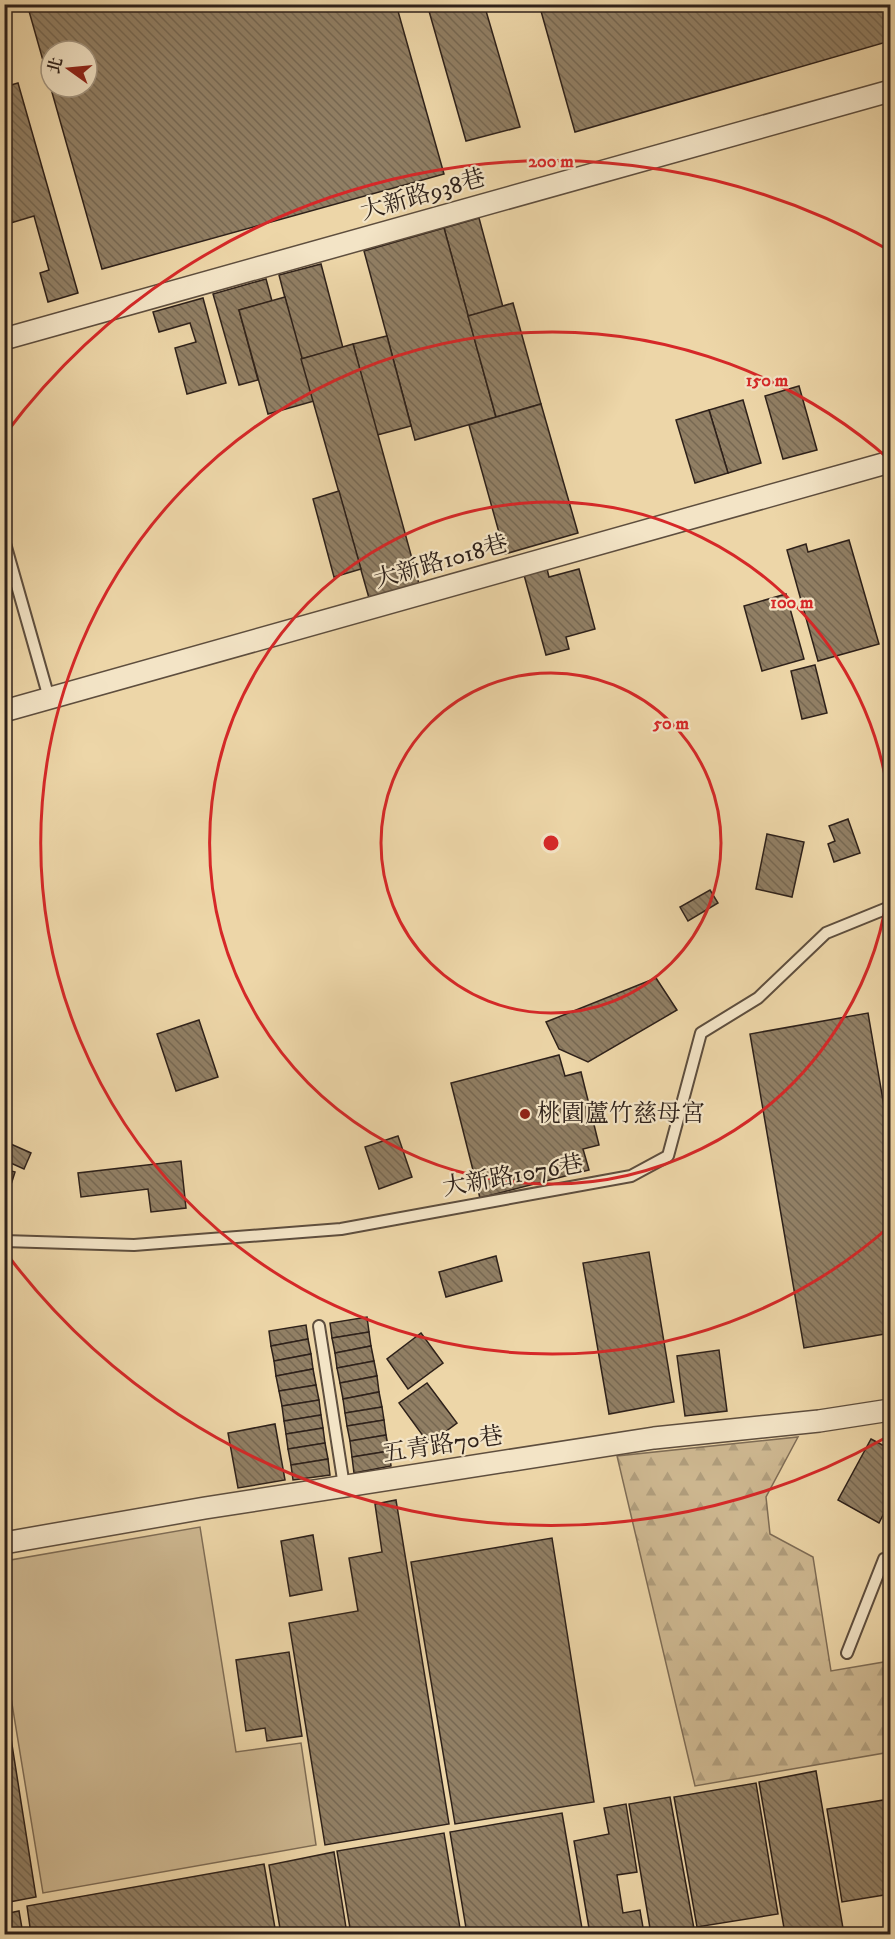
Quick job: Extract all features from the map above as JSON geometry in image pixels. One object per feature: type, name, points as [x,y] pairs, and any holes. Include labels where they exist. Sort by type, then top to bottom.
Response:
[{"type":"street","name":"大新路938巷","points":[[4,339],[891,91]]},
{"type":"street","name":"大新路1018巷","points":[[4,711],[891,462]]},
{"type":"street","name":"五青路70巷","points":[[4,1543],[205,1508],[654,1437],[819,1421],[891,1410]]},
{"type":"lane","points":[[4,540],[49,698]]},
{"type":"lane","name":"大新路1076巷","points":[[4,1241],[134,1245],[341,1228],[631,1176],[668,1156],[701,1033],[758,998],[826,933],[891,907]]},
{"type":"lane","points":[[318,1326],[344,1486]]},
{"type":"lane","points":[[847,1653],[884,1559],[891,1559]]},
{"type":"green space","points":[[798,1437],[766,1497],[770,1534],[813,1557],[831,1671],[890,1661],[890,1752],[695,1786],[617,1456]]},
{"type":"green space","points":[[200,1527],[236,1752],[301,1743],[316,1845],[43,1893],[5,1661],[5,1561]]},
{"type":"building","points":[[27,4],[396,4],[444,174],[102,269],[54,99],[99,99],[99,39],[39,39],[39,46]]},
{"type":"building","points":[[427,4],[484,4],[520,127],[466,141]]},
{"type":"building","points":[[539,4],[890,4],[890,41],[575,132]]},
{"type":"building","points":[[18,83],[78,293],[48,302],[40,273],[49,270],[34,216],[4,225],[4,87]]},
{"type":"building","points":[[479,218],[503,307],[468,316],[444,228]]},
{"type":"building","points":[[444,228],[496,417],[415,440],[364,251]]},
{"type":"building","points":[[321,264],[343,348],[301,359],[279,275]]},
{"type":"building","points":[[266,279],[272,301],[239,310],[258,380],[239,385],[213,294]]},
{"type":"building","points":[[285,297],[314,401],[268,414],[239,310]]},
{"type":"building","points":[[203,298],[226,383],[187,394],[175,348],[196,342],[190,323],[159,332],[153,312]]},
{"type":"building","points":[[513,303],[541,404],[496,417],[468,316]]},
{"type":"building","points":[[387,336],[411,426],[377,435],[353,344]]},
{"type":"building","points":[[353,344],[419,584],[369,598],[301,359]]},
{"type":"building","points":[[799,386],[817,450],[783,459],[765,396]]},
{"type":"building","points":[[743,400],[761,463],[728,473],[709,410]]},
{"type":"building","points":[[541,404],[578,533],[505,554],[469,425]]},
{"type":"building","points":[[709,410],[728,473],[695,483],[676,420]]},
{"type":"building","points":[[339,491],[361,569],[334,577],[313,499]]},
{"type":"building","points":[[849,540],[879,644],[818,661],[787,550],[806,544],[808,552]]},
{"type":"building","points":[[547,569],[549,577],[579,569],[595,629],[566,637],[569,649],[546,655],[524,575]]},
{"type":"building","points":[[786,594],[804,659],[762,671],[744,606]]},
{"type":"building","points":[[815,665],[827,713],[802,719],[791,671]]},
{"type":"building","points":[[848,819],[860,853],[834,862],[828,844],[835,841],[829,826]]},
{"type":"building","points":[[767,834],[804,842],[792,897],[756,889]]},
{"type":"building","points":[[710,890],[718,903],[688,921],[680,907]]},
{"type":"building","points":[[656,978],[677,1010],[588,1062],[559,1049],[546,1022]]},
{"type":"building","points":[[868,1013],[890,1141],[890,1333],[804,1348],[750,1034]]},
{"type":"building","points":[[199,1020],[218,1077],[176,1091],[157,1034]]},
{"type":"building","name":"桃園蘆竹慈母宮","points":[[559,1055],[565,1076],[581,1072],[599,1145],[583,1149],[589,1170],[480,1198],[451,1083]]},
{"type":"building","points":[[398,1136],[412,1177],[379,1189],[365,1147]]},
{"type":"building","points":[[4,1141],[31,1153],[24,1169],[4,1160]]},
{"type":"building","points":[[181,1161],[186,1208],[151,1212],[148,1189],[81,1197],[78,1173]]},
{"type":"building","points":[[4,1169],[15,1172],[9,1191],[4,1189]]},
{"type":"building","points":[[649,1252],[674,1402],[609,1414],[583,1263]]},
{"type":"building","points":[[496,1256],[502,1281],[446,1297],[439,1272]]},
{"type":"building","points":[[367,1317],[369,1332],[332,1338],[330,1323]]},
{"type":"building","points":[[306,1325],[308,1339],[271,1346],[269,1331]]},
{"type":"building","points":[[369,1332],[371,1346],[335,1353],[332,1338]]},
{"type":"building","points":[[421,1333],[443,1363],[408,1389],[387,1359]]},
{"type":"building","points":[[308,1339],[311,1354],[274,1361],[271,1346]]},
{"type":"building","points":[[371,1346],[374,1361],[337,1368],[335,1353]]},
{"type":"building","points":[[719,1350],[727,1411],[685,1416],[677,1356]]},
{"type":"building","points":[[311,1354],[313,1369],[276,1376],[274,1361]]},
{"type":"building","points":[[374,1361],[377,1376],[340,1383],[337,1368]]},
{"type":"building","points":[[313,1369],[316,1385],[279,1391],[276,1376]]},
{"type":"building","points":[[377,1376],[379,1392],[343,1399],[340,1383]]},
{"type":"building","points":[[427,1383],[457,1423],[429,1444],[399,1403]]},
{"type":"building","points":[[316,1385],[319,1400],[282,1406],[279,1391]]},
{"type":"building","points":[[379,1392],[382,1407],[345,1413],[343,1399]]},
{"type":"building","points":[[319,1400],[321,1415],[284,1421],[282,1406]]},
{"type":"building","points":[[382,1407],[384,1420],[347,1426],[345,1413]]},
{"type":"building","points":[[321,1415],[323,1428],[286,1434],[284,1421]]},
{"type":"building","points":[[384,1420],[386,1435],[350,1441],[347,1426]]},
{"type":"building","points":[[275,1424],[285,1480],[238,1488],[228,1433]]},
{"type":"building","points":[[323,1428],[325,1443],[288,1449],[286,1434]]},
{"type":"building","points":[[386,1435],[389,1451],[352,1457],[350,1441]]},
{"type":"building","points":[[871,1439],[890,1449],[890,1501],[879,1523],[838,1500]]},
{"type":"building","points":[[325,1443],[328,1459],[291,1465],[288,1449]]},
{"type":"building","points":[[389,1451],[391,1466],[354,1473],[352,1457]]},
{"type":"building","points":[[328,1459],[330,1475],[293,1480],[291,1465]]},
{"type":"building","points":[[396,1500],[449,1824],[325,1845],[289,1623],[358,1611],[349,1558],[382,1552],[375,1504]]},
{"type":"building","points":[[313,1535],[322,1590],[290,1596],[281,1541]]},
{"type":"building","points":[[552,1538],[594,1802],[455,1824],[411,1562]]},
{"type":"building","points":[[289,1652],[302,1736],[267,1741],[265,1728],[246,1731],[236,1660]]},
{"type":"building","points":[[10,1732],[36,1897],[4,1903],[4,1733]]},
{"type":"building","points":[[816,1771],[844,1934],[785,1934],[759,1782]]},
{"type":"building","points":[[756,1783],[778,1914],[697,1927],[674,1797]]},
{"type":"building","points":[[670,1797],[695,1934],[651,1934],[629,1804]]},
{"type":"building","points":[[890,1799],[890,1894],[842,1902],[827,1809]]},
{"type":"building","points":[[626,1804],[637,1872],[617,1875],[623,1913],[640,1910],[644,1933],[590,1934],[574,1841],[609,1834],[604,1808]]},
{"type":"building","points":[[562,1813],[583,1934],[467,1934],[450,1832]]},
{"type":"building","points":[[444,1833],[461,1934],[351,1934],[337,1851]]},
{"type":"building","points":[[334,1852],[347,1934],[281,1934],[269,1865]]},
{"type":"building","points":[[264,1864],[276,1934],[31,1934],[27,1906]]},
{"type":"building","points":[[19,1911],[23,1934],[4,1934],[4,1914]]},
{"type":"place","name":"桃園蘆竹慈母宮","points":[[525,1114]]}]
